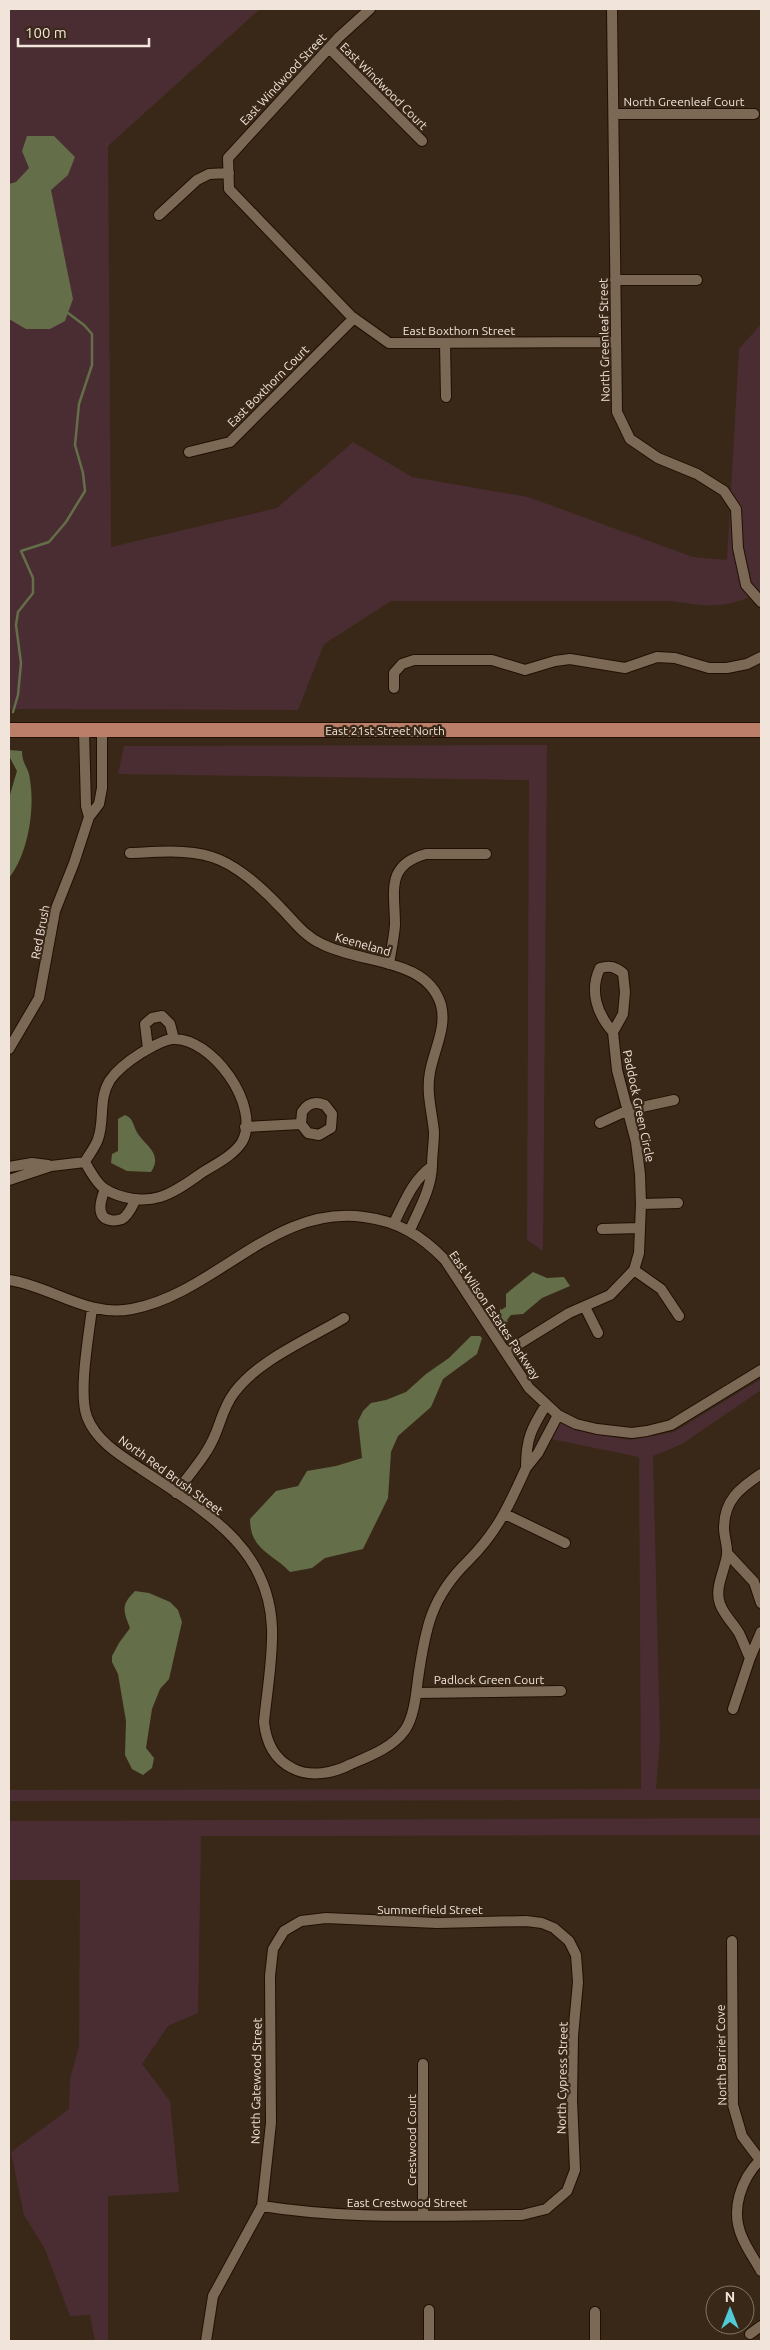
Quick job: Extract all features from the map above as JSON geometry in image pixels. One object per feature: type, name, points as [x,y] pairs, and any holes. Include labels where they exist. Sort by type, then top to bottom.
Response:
[{"type":"main road","name":"East 21st Street North","points":[[9,730],[761,730]]},
{"type":"street","name":"East Windwood Street","points":[[228,173],[228,158],[329,48],[370,9]]},
{"type":"street","name":"North Greenleaf Street","points":[[612,9],[617,412],[630,439],[658,458],[697,474],[724,491],[736,509],[738,548],[746,585],[761,602]]},
{"type":"street","name":"East Windwood Court","points":[[329,48],[422,141]]},
{"type":"street","name":"North Greenleaf Court","points":[[614,114],[754,114]]},
{"type":"street","points":[[159,216],[196,180],[209,174],[228,173]]},
{"type":"street","name":"East Boxthorn Street","points":[[228,173],[229,189],[354,318],[389,343],[616,342]]},
{"type":"street","points":[[616,280],[698,280]]},
{"type":"street","name":"East Boxthorn Court","points":[[189,452],[230,442],[354,318]]},
{"type":"street","points":[[446,344],[446,397]]},
{"type":"street","points":[[394,688],[394,673],[402,664],[414,660],[492,660],[525,670],[570,659],[588,660],[625,668],[657,658],[675,658],[709,668],[727,668],[747,664],[761,657]]},
{"type":"street","name":"Red Brush","points":[[84,731],[86,806],[89,816]]},
{"type":"street","name":"Red Brush","points":[[9,1049],[39,998],[55,911],[74,863],[89,816],[99,804],[102,788],[102,731]]},
{"type":"street","name":"Keeneland","points":[[130,853],[195,854],[220,860],[256,884],[298,927],[319,943],[350,956],[389,964],[415,972],[430,986],[441,1005],[443,1020],[430,1072],[428,1094],[434,1133],[431,1179],[426,1196],[410,1230]]},
{"type":"street","points":[[389,964],[395,926],[393,889],[401,867],[416,857],[426,854],[486,854]]},
{"type":"street","name":"Paddock Green Circle","points":[[613,1032],[623,1014],[624,982],[623,973],[615,967],[607,966],[600,968],[597,976],[597,1007],[602,1019],[613,1032],[617,1070],[637,1150],[642,1204],[639,1253],[634,1270]]},
{"type":"street","points":[[148,1049],[145,1024],[152,1018],[162,1016],[170,1024],[174,1039]]},
{"type":"street","points":[[174,1039],[194,1044],[210,1053],[242,1100],[245,1127],[242,1143],[213,1166],[162,1196],[136,1199],[104,1189],[85,1162],[98,1139],[102,1100],[110,1079],[132,1059],[148,1049],[174,1039]]},
{"type":"street","points":[[600,1123],[628,1110],[674,1100]]},
{"type":"street","points":[[245,1127],[301,1124]]},
{"type":"street","points":[[9,1180],[51,1166],[85,1162]]},
{"type":"street","points":[[9,1167],[32,1163],[51,1166]]},
{"type":"street","points":[[394,1223],[411,1187],[419,1175],[432,1166]]},
{"type":"street","points":[[104,1189],[101,1198],[101,1212],[110,1221],[120,1220],[128,1213],[136,1199]]},
{"type":"street","points":[[642,1204],[678,1203]]},
{"type":"street","name":"East Wilson Estates Parkway","points":[[9,1280],[40,1288],[92,1308],[130,1310],[168,1298],[284,1230],[328,1216],[351,1215],[394,1223],[410,1230],[429,1243],[445,1260],[529,1388],[558,1415],[576,1424],[616,1432],[648,1431],[671,1424],[761,1370]]},
{"type":"street","points":[[602,1228],[640,1228]]},
{"type":"street","points":[[506,1352],[569,1313],[610,1295],[634,1270],[661,1289],[679,1316]]},
{"type":"street","points":[[585,1307],[598,1333]]},
{"type":"street","name":"North Red Brush Street","points":[[92,1308],[86,1372],[87,1416],[95,1431],[109,1446],[212,1517],[240,1543],[252,1559],[262,1579],[267,1594],[272,1627],[264,1722],[265,1736],[271,1748],[292,1768],[309,1773],[324,1773],[341,1769],[383,1749],[396,1740],[406,1729],[417,1692]]},
{"type":"street","points":[[176,1493],[204,1455],[214,1436],[223,1411],[233,1394],[248,1377],[344,1318]]},
{"type":"street","points":[[526,1468],[528,1438],[546,1405]]},
{"type":"street","points":[[417,1692],[424,1634],[432,1610],[444,1587],[484,1546],[505,1514],[526,1468],[538,1453],[558,1415]]},
{"type":"street","points":[[750,1658],[739,1634],[719,1602],[719,1589],[727,1553],[724,1529],[725,1512],[730,1500],[740,1488],[761,1474]]},
{"type":"street","points":[[505,1514],[564,1543]]},
{"type":"street","points":[[727,1553],[754,1582],[761,1603]]},
{"type":"street","points":[[733,1709],[761,1632]]},
{"type":"street","name":"Padlock Green Court","points":[[417,1692],[561,1691]]},
{"type":"street","name":"Summerfield Street","points":[[284,1932],[301,1921],[326,1918],[437,1923],[526,1921],[542,1923],[554,1928],[570,1944]]},
{"type":"street","name":"North Gatewood Street","points":[[206,2341],[213,2296],[262,2206],[270,2123],[270,1976],[274,1949],[284,1932]]},
{"type":"street","name":"North Barrier Cove","points":[[732,1941],[733,2105],[742,2136],[761,2160]]},
{"type":"street","name":"North Cypress Street","points":[[550,2206],[567,2191],[575,2170],[572,2100],[573,2036],[578,1982],[576,1956],[570,1944]]},
{"type":"street","name":"Crestwood Court","points":[[423,2064],[423,2215]]},
{"type":"street","points":[[761,2160],[742,2186],[736,2212],[741,2237],[761,2271]]},
{"type":"street","name":"East Crestwood Street","points":[[262,2206],[296,2212],[355,2216],[522,2215],[546,2209],[550,2206]]},
{"type":"street","points":[[429,2310],[429,2341]]},
{"type":"street","points":[[595,2312],[595,2341]]},
{"type":"shaded area","points":[[9,9],[260,9],[108,146],[111,547],[277,508],[353,442],[412,477],[528,497],[693,557],[727,560],[739,349],[761,324],[761,592],[737,602],[716,605],[669,601],[391,601],[324,644],[298,710],[9,709]]},
{"type":"shaded area","points":[[27,136],[54,136],[75,157],[68,175],[51,190],[73,299],[65,321],[50,329],[26,329],[9,319],[9,184],[16,182],[29,168],[22,151]]},
{"type":"shaded area","points":[[547,745],[543,1251],[527,1240],[529,780],[118,774],[124,746]]},
{"type":"shaded area","points":[[9,750],[22,751],[29,776],[32,805],[31,818],[21,857],[9,878],[9,798],[17,771],[9,756]]},
{"type":"shaded area","points":[[125,1115],[132,1120],[138,1134],[154,1155],[154,1166],[151,1172],[127,1171],[111,1163],[112,1154],[118,1151],[118,1119]]},
{"type":"shaded area","points":[[533,1272],[547,1278],[564,1277],[570,1286],[542,1298],[523,1314],[511,1315],[507,1320],[508,1322],[500,1322],[500,1308],[501,1310],[506,1307],[506,1294]]},
{"type":"shaded area","points":[[471,1336],[480,1336],[482,1338],[477,1354],[443,1379],[431,1407],[398,1436],[391,1452],[388,1498],[363,1549],[325,1558],[312,1568],[290,1572],[263,1550],[254,1538],[250,1519],[276,1491],[298,1486],[307,1471],[336,1466],[362,1458],[358,1421],[363,1411],[371,1403],[386,1400],[406,1392],[426,1374],[449,1358]]},
{"type":"shaded area","points":[[761,1379],[761,1390],[682,1444],[653,1456],[660,1738],[656,1789],[761,1789],[761,1800],[9,1801],[9,1790],[641,1789],[639,1457],[546,1438],[558,1415],[575,1430],[629,1440],[674,1432]]},
{"type":"shaded area","points":[[135,1591],[149,1593],[170,1602],[178,1610],[182,1622],[169,1679],[160,1689],[152,1709],[146,1748],[154,1758],[152,1768],[143,1775],[132,1769],[125,1755],[126,1721],[118,1674],[112,1662],[112,1656],[130,1628],[126,1617],[125,1604]]},
{"type":"shaded area","points":[[761,1818],[761,1835],[201,1836],[198,2013],[168,2026],[142,2064],[170,2101],[179,2192],[108,2196],[108,2341],[95,2341],[90,2315],[70,2316],[45,2249],[24,2215],[11,2152],[69,2109],[70,2079],[79,2047],[80,1880],[9,1880],[9,1821]]},
{"type":"waterway","points":[[13,712],[18,695],[21,663],[16,625],[18,612],[33,593],[33,578],[21,551],[49,542],[66,522],[85,491],[83,473],[75,445],[79,404],[92,365],[92,334],[84,325],[68,313]]}]
